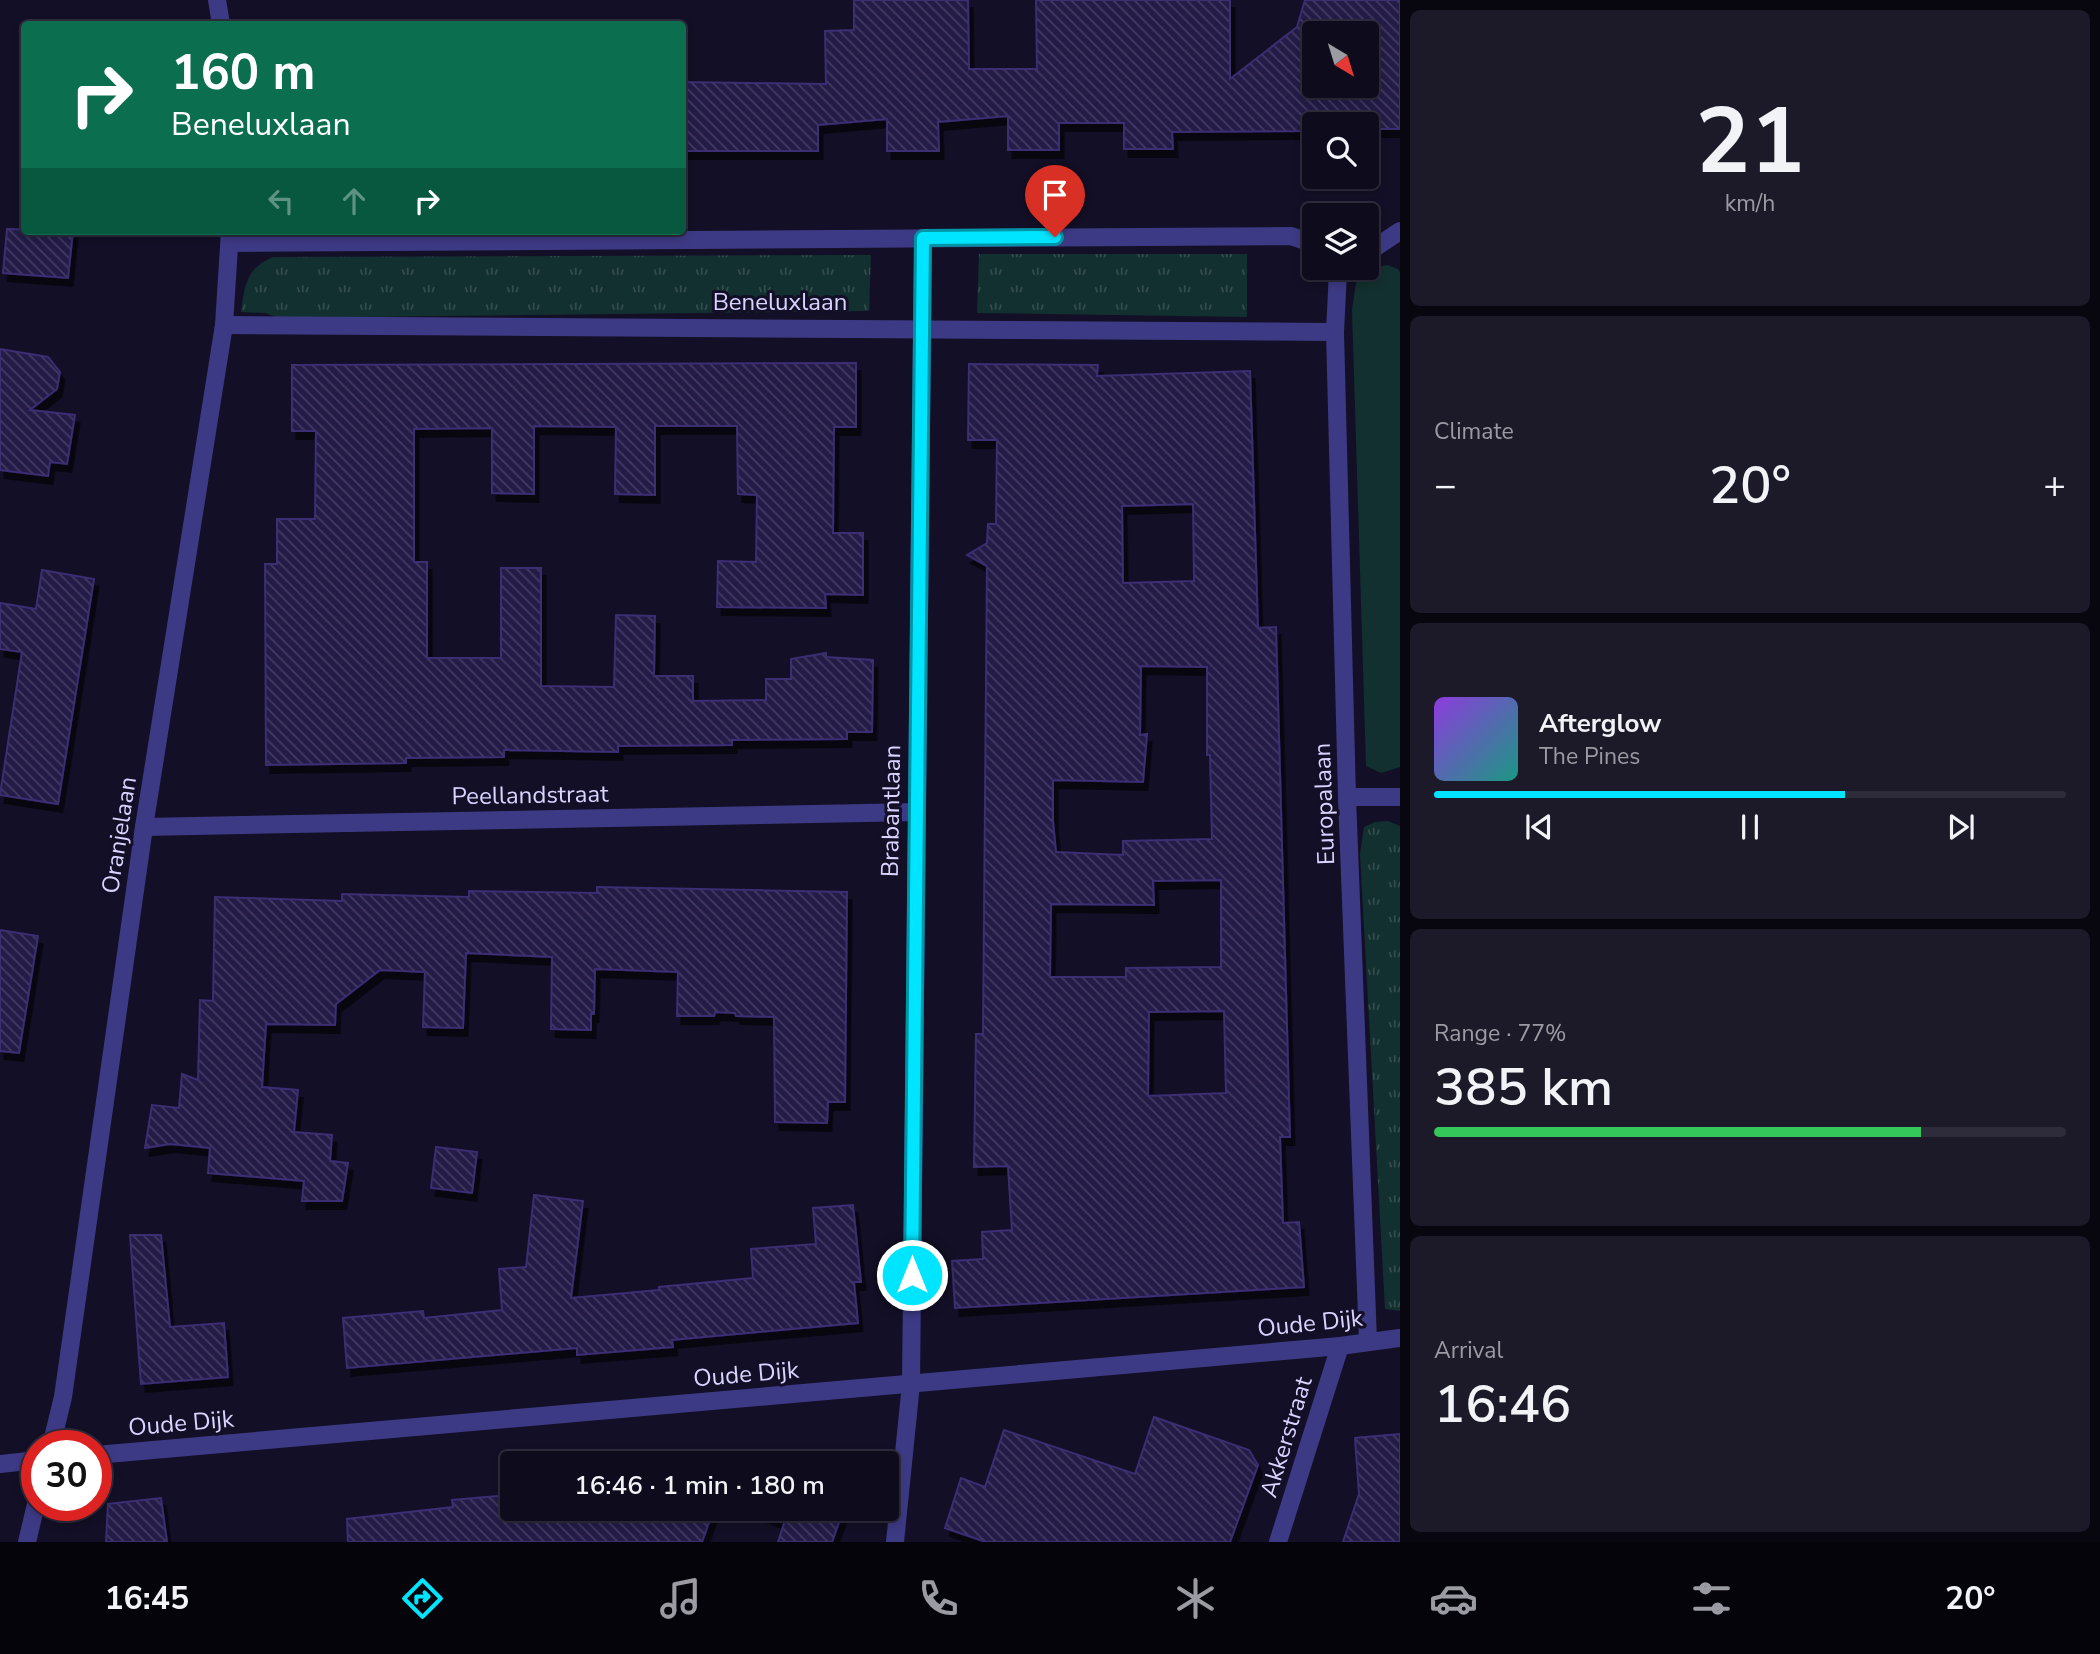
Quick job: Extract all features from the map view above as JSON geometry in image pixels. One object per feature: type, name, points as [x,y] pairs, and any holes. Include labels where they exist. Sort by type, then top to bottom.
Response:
[{"type":"street","points":[[217,0],[220,21]]},
{"type":"street","points":[[1379,245],[1400,231]]},
{"type":"street","points":[[230,237],[1291,236],[1302,240]]},
{"type":"street","name":"Oranjelaan","points":[[55,1430],[63,1397],[144,827],[224,325],[230,237]]},
{"type":"street","name":"Brabantlaan","points":[[895,1542],[911,1384],[923,238]]},
{"type":"street","name":"Europalaan","points":[[1338,280],[1335,332],[1347,797],[1368,1341]]},
{"type":"street","name":"Beneluxlaan","points":[[224,325],[1335,332]]},
{"type":"street","points":[[1347,797],[1400,797]]},
{"type":"street","name":"Peellandstraat","points":[[144,827],[916,812]]},
{"type":"street","name":"Oude Dijk","points":[[112,1454],[1340,1346],[1400,1338]]},
{"type":"street","name":"Akkerstraat","points":[[1278,1542],[1340,1346]]},
{"type":"street","points":[[0,1464],[21,1462]]},
{"type":"street","points":[[26,1542],[32,1521]]},
{"type":"green space","points":[[979,254],[1247,254],[1247,317],[977,313]]},
{"type":"green space","points":[[871,255],[869,311],[279,318],[265,313],[241,312],[248,278],[257,267],[273,257]]},
{"type":"green space","points":[[1388,265],[1398,269],[1400,273],[1400,767],[1381,773],[1366,766],[1352,310],[1356,283],[1359,280],[1379,280],[1379,266]]},
{"type":"green space","points":[[1388,821],[1400,826],[1400,1311],[1385,1309],[1360,854],[1364,827],[1375,822]]},
{"type":"building","points":[[854,0],[968,0],[969,69],[1037,69],[1036,0],[1230,0],[1230,79],[1297,27],[1305,0],[1400,0],[1400,129],[1379,129],[1379,112],[1302,112],[1302,131],[1172,132],[1173,149],[1124,149],[1124,123],[1059,123],[1059,150],[1008,150],[1008,116],[938,122],[939,151],[887,151],[887,119],[818,125],[818,151],[686,151],[686,82],[826,84],[825,31],[854,30]]},
{"type":"building","points":[[7,229],[21,229],[21,235],[73,235],[68,278],[3,273]]},
{"type":"building","points":[[0,349],[48,357],[60,372],[57,389],[30,410],[75,415],[67,464],[50,462],[48,476],[0,470]]},
{"type":"building","points":[[856,363],[856,427],[834,427],[833,533],[863,533],[863,595],[825,594],[826,608],[717,607],[718,561],[756,562],[757,495],[738,494],[737,426],[655,426],[655,495],[615,494],[616,427],[534,426],[534,494],[492,493],[492,428],[414,429],[414,562],[427,562],[427,658],[501,658],[501,568],[541,568],[541,686],[614,687],[616,615],[655,616],[654,676],[693,676],[693,701],[766,700],[766,679],[791,679],[791,659],[826,653],[826,657],[873,660],[872,732],[847,732],[847,739],[732,740],[732,745],[618,746],[618,752],[504,750],[504,757],[406,758],[406,763],[266,765],[265,564],[277,564],[277,519],[315,519],[316,431],[292,431],[292,365]]},
{"type":"building","points":[[969,364],[1098,365],[1097,376],[1250,371],[1258,628],[1276,627],[1290,1137],[1280,1137],[1283,1223],[1299,1222],[1304,1287],[955,1308],[952,1261],[983,1259],[982,1232],[1012,1230],[1008,1166],[974,1167],[976,1034],[983,1034],[987,566],[967,555],[987,543],[988,524],[996,524],[997,440],[968,440]],"holes":[[[1193,504],[1194,581],[1123,583],[1122,506]],[[1141,666],[1207,667],[1207,755],[1210,755],[1212,839],[1123,841],[1123,855],[1056,852],[1053,780],[1143,782],[1147,734],[1140,735]],[[1221,880],[1221,967],[1126,968],[1126,977],[1050,977],[1051,904],[1154,905],[1153,881]],[[1224,1011],[1226,1093],[1148,1096],[1149,1012]]]},
{"type":"building","points":[[42,570],[94,579],[58,804],[0,795],[22,652],[0,649],[0,603],[36,609]]},
{"type":"building","points":[[597,887],[847,892],[845,1102],[828,1102],[827,1123],[775,1122],[774,1017],[736,1016],[735,1013],[715,1012],[714,1016],[677,1016],[678,972],[595,969],[591,1030],[551,1029],[552,957],[466,953],[463,1028],[423,1027],[425,972],[380,970],[336,1004],[335,1025],[266,1024],[262,1087],[298,1090],[294,1132],[332,1135],[330,1161],[348,1163],[342,1201],[302,1201],[304,1181],[208,1173],[210,1148],[170,1144],[145,1148],[152,1105],[179,1108],[182,1074],[198,1080],[200,1000],[213,1001],[215,897],[342,901],[342,894],[469,897],[469,891],[597,893]]},
{"type":"building","points":[[0,930],[38,936],[19,1053],[0,1051]]},
{"type":"building","points":[[436,1147],[477,1152],[472,1193],[431,1188]]},
{"type":"building","points":[[534,1195],[583,1201],[571,1298],[753,1278],[751,1249],[816,1244],[813,1208],[853,1205],[861,1282],[854,1282],[858,1323],[672,1340],[673,1347],[577,1355],[577,1348],[347,1368],[343,1318],[423,1311],[424,1318],[502,1310],[499,1269],[526,1267]]},
{"type":"building","points":[[130,1235],[161,1235],[170,1327],[224,1323],[228,1377],[141,1384]]},
{"type":"building","points":[[1154,1417],[1249,1450],[1258,1465],[1230,1542],[986,1542],[945,1528],[961,1478],[985,1487],[1004,1430],[1135,1474]]},
{"type":"building","points":[[1400,1434],[1400,1542],[1343,1542],[1359,1494],[1355,1438]]},
{"type":"building","points":[[500,1496],[500,1521],[709,1521],[702,1542],[348,1542],[347,1519],[453,1507],[452,1500]]},
{"type":"building","points":[[161,1498],[167,1542],[106,1542],[107,1521],[112,1521],[112,1504]]},
{"type":"building","points":[[785,1521],[839,1521],[832,1542],[778,1542]]},
{"type":"route","points":[[912,1275],[923,238],[1055,237]]}]
